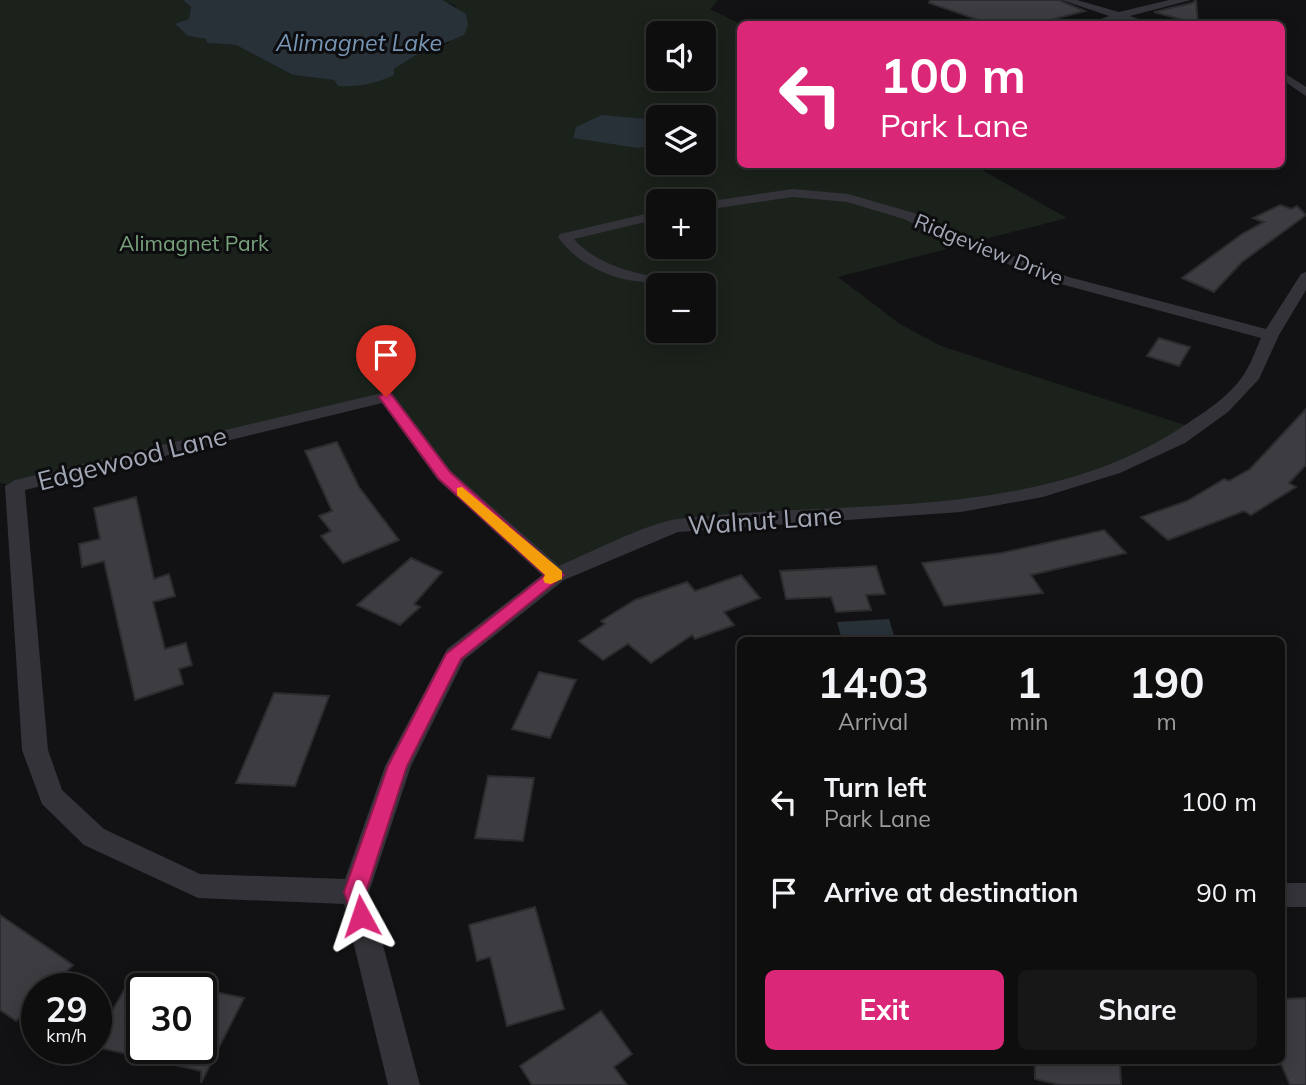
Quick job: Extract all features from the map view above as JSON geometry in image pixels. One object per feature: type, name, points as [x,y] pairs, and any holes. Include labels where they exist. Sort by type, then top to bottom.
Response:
[{"type":"street","points":[[1067,0],[1136,21]]},
{"type":"street","points":[[1102,21],[1186,0]]},
{"type":"street","points":[[1285,77],[1306,92]]},
{"type":"street","name":"Ridgeview Drive","points":[[716,204],[793,193],[848,198],[909,216],[956,239],[1063,280],[1271,335]]},
{"type":"street","points":[[646,218],[565,237],[578,254],[646,279]]},
{"type":"street","name":"Walnut Lane","points":[[355,892],[398,766],[455,654],[556,575],[675,526],[961,506],[1043,491],[1113,469],[1178,439],[1222,408],[1253,375],[1271,335],[1306,277]]},
{"type":"street","name":"Edgewood Lane","points":[[355,892],[198,886],[94,837],[51,796],[35,750],[15,486],[386,397],[444,475],[556,575]]},
{"type":"street","points":[[355,892],[404,1085]]},
{"type":"street","points":[[1285,895],[1306,895]]},
{"type":"green space","name":"Alimagnet Park","points":[[0,0],[183,0],[191,7],[189,19],[176,25],[188,36],[206,39],[207,43],[236,45],[293,75],[334,80],[338,86],[394,69],[416,55],[449,43],[456,6],[443,0],[718,0],[710,9],[737,22],[737,168],[978,168],[1067,218],[838,277],[900,324],[941,346],[1194,428],[1113,469],[961,506],[675,526],[556,575],[444,475],[386,397],[15,486],[0,483]]},
{"type":"water","name":"Alimagnet Lake","points":[[183,0],[443,0],[466,14],[468,25],[464,35],[416,55],[394,69],[394,75],[367,84],[338,86],[334,80],[293,75],[236,45],[207,43],[206,39],[188,36],[175,24],[189,19],[191,7]]},
{"type":"water","points":[[602,115],[646,119],[646,146],[638,148],[573,138],[576,127]]},
{"type":"water","points":[[889,619],[894,637],[841,637],[837,622]]},
{"type":"building","points":[[930,0],[1059,0],[1085,11],[1047,21],[981,21],[929,3]]},
{"type":"building","points":[[1196,0],[1198,21],[1187,21],[1154,12]]},
{"type":"building","points":[[1280,205],[1291,209],[1297,206],[1306,215],[1242,262],[1214,292],[1182,278],[1242,234],[1264,222],[1253,218]]},
{"type":"building","points":[[1159,338],[1190,347],[1179,366],[1147,356]]},
{"type":"building","points":[[1306,409],[1306,465],[1289,483],[1296,487],[1251,515],[1244,511],[1168,540],[1141,517],[1187,501],[1224,479],[1229,481],[1250,469]]},
{"type":"building","points":[[337,442],[359,487],[399,540],[343,563],[321,536],[331,531],[319,516],[332,511],[305,451]]},
{"type":"building","points":[[136,497],[154,579],[169,574],[175,596],[153,602],[165,649],[186,643],[192,665],[179,669],[183,684],[135,700],[104,561],[82,567],[79,544],[100,539],[94,508]]},
{"type":"building","points":[[1104,530],[1126,553],[1031,575],[1043,593],[944,606],[922,563],[1001,553]]},
{"type":"building","points":[[411,558],[442,572],[414,604],[420,607],[400,625],[357,605]]},
{"type":"building","points":[[876,566],[885,594],[866,595],[871,610],[836,612],[831,597],[786,599],[780,571]]},
{"type":"building","points":[[741,575],[760,598],[724,612],[734,625],[695,639],[692,635],[651,663],[628,644],[603,660],[579,641],[605,624],[601,621],[635,600],[687,582],[695,591]]},
{"type":"building","points":[[539,672],[576,680],[550,738],[512,729]]},
{"type":"building","points":[[274,693],[329,696],[295,786],[236,783]]},
{"type":"building","points":[[488,776],[534,778],[523,841],[475,838]]},
{"type":"building","points":[[535,907],[564,1009],[507,1026],[490,957],[477,961],[469,925]]},
{"type":"building","points":[[0,915],[73,965],[65,973],[21,973],[21,1016],[16,1021],[0,1010]]},
{"type":"building","points":[[126,987],[126,1054],[112,1051],[112,1011]]},
{"type":"building","points":[[217,992],[244,998],[217,1051]]},
{"type":"building","points":[[1306,998],[1306,1085],[1290,1085],[1281,1064],[1285,1064],[1285,999]]},
{"type":"building","points":[[601,1011],[632,1054],[614,1067],[627,1085],[532,1085],[520,1066]]},
{"type":"building","points":[[170,1064],[211,1064],[201,1083],[201,1071]]},
{"type":"building","points":[[1035,1064],[1120,1064],[1121,1085],[1060,1085],[1035,1079]]},
{"type":"slow traffic","points":[[462,491],[556,575],[551,579]]},
{"type":"route","points":[[361,916],[355,892],[398,766],[455,654],[556,575],[444,475],[386,397]]}]
